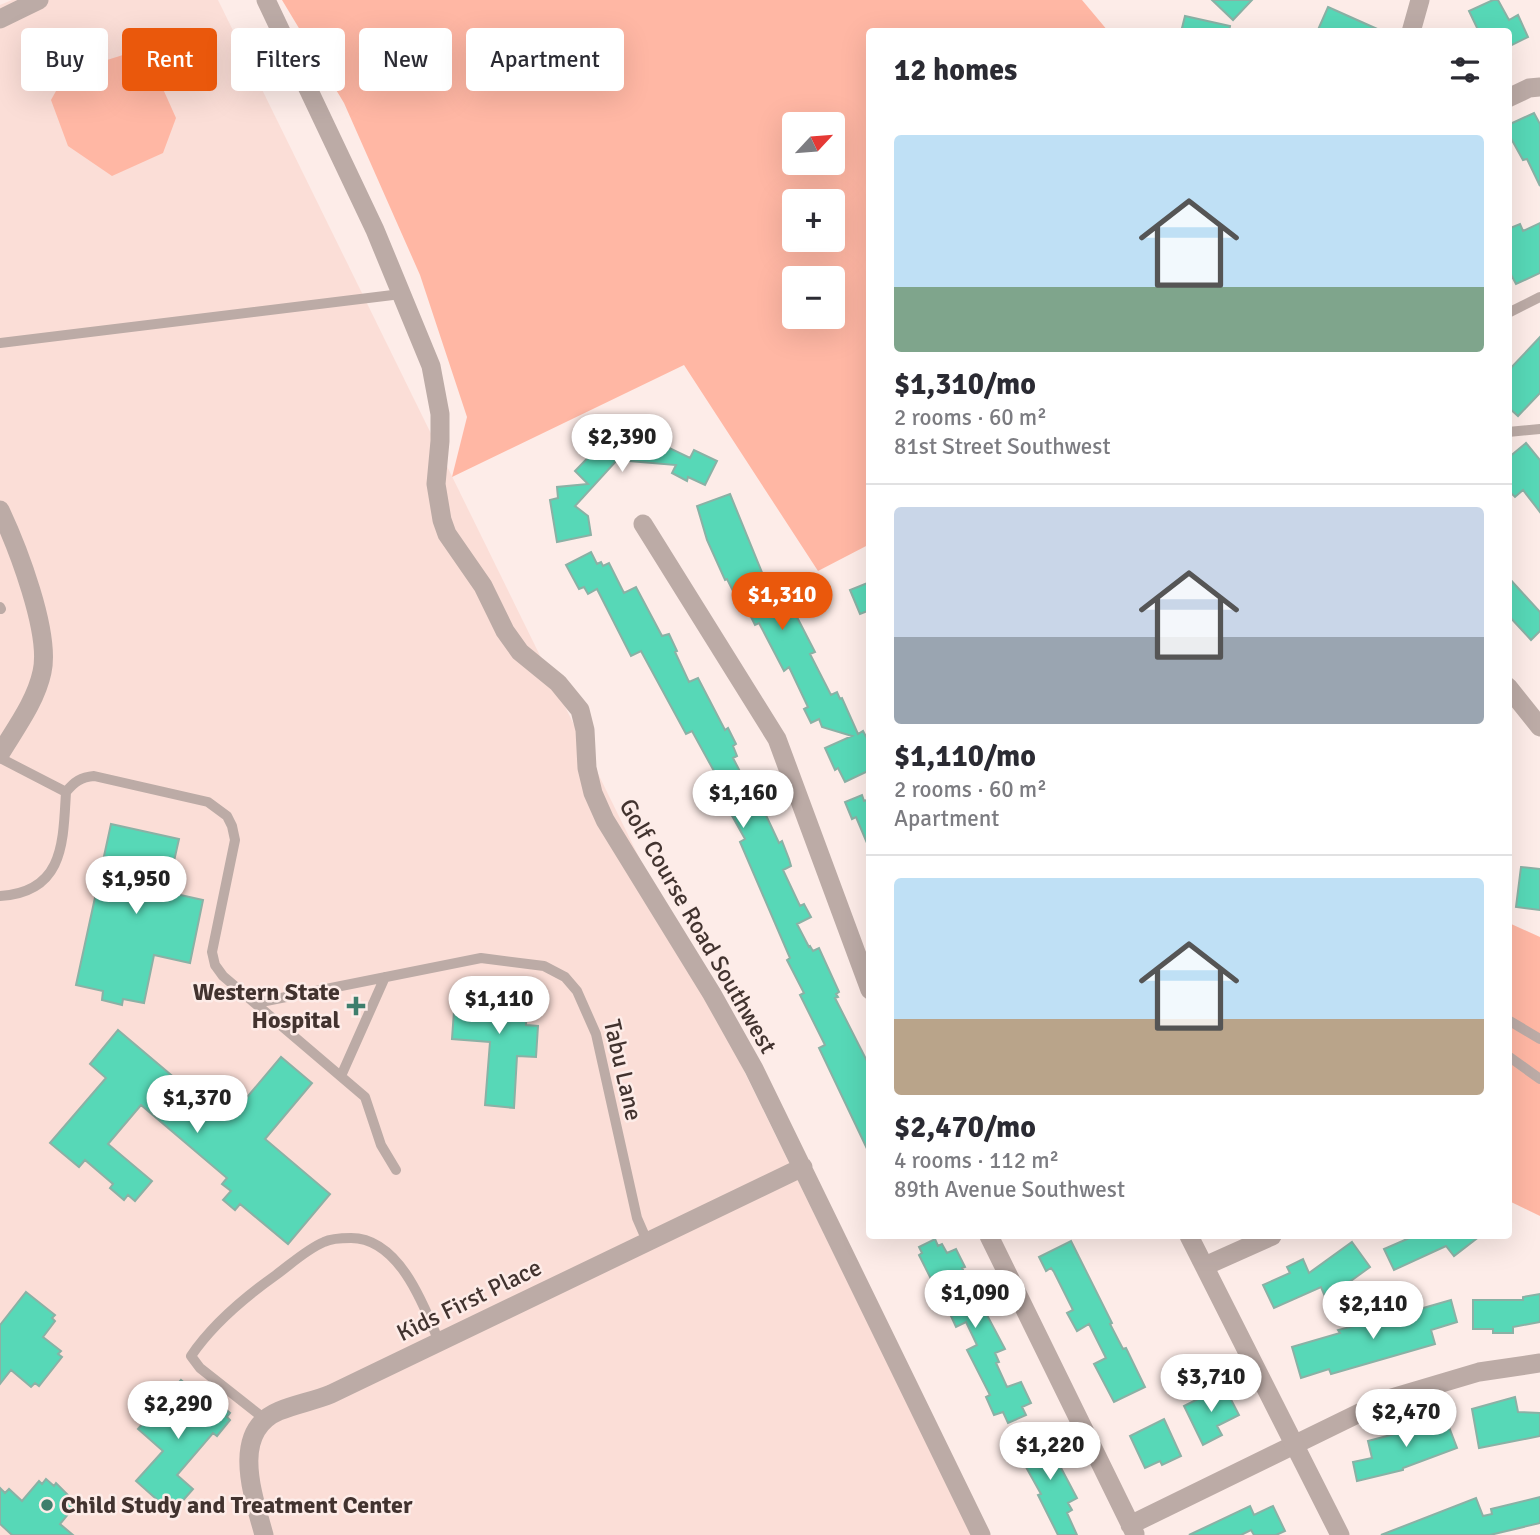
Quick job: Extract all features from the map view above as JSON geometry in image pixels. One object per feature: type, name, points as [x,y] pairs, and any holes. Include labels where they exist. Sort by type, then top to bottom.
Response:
[{"type":"street","points":[[0,19],[39,0]]},
{"type":"street","name":"Golf Course Road Southwest","points":[[266,0],[374,230],[430,366],[440,414],[436,484],[447,534],[483,586],[505,631],[520,652],[558,683],[580,710],[586,730],[587,768],[593,793],[605,820],[712,994],[754,1069],[981,1535]]},
{"type":"street","points":[[1412,28],[1420,0]]},
{"type":"street","points":[[1512,96],[1529,88],[1540,87]]},
{"type":"street","points":[[0,510],[25,572],[44,653],[43,671],[37,688],[0,756]]},
{"type":"street","points":[[643,524],[777,739],[866,979]]},
{"type":"street","points":[[1512,692],[1540,727]]},
{"type":"street","name":"Kids First Place","points":[[265,1420],[276,1412],[331,1394],[803,1167]]},
{"type":"street","points":[[990,1239],[1133,1530],[1344,1419],[1414,1390],[1479,1372],[1540,1363]]},
{"type":"street","points":[[1191,1239],[1340,1535]]},
{"type":"street","points":[[1205,1266],[1265,1239]]},
{"type":"street","points":[[264,1535],[248,1464],[257,1429],[265,1420]]},
{"type":"lane","points":[[0,344],[401,294]]},
{"type":"lane","points":[[1512,311],[1540,297]]},
{"type":"lane","points":[[1512,432],[1540,429]]},
{"type":"lane","points":[[0,756],[66,792]]},
{"type":"lane","points":[[0,896],[17,895],[33,889],[49,875],[58,860],[66,792],[83,776],[94,776],[208,802],[227,816],[234,840],[212,952],[215,965],[223,975],[365,1097],[382,1145],[396,1170]]},
{"type":"lane","name":"Tabu Lane","points":[[256,1003],[481,958],[544,966],[565,976],[577,990],[596,1034],[637,1218],[647,1241]]},
{"type":"lane","points":[[341,1076],[385,977]]},
{"type":"lane","points":[[1512,1022],[1540,1039]]},
{"type":"lane","points":[[1512,1059],[1540,1079]]},
{"type":"lane","points":[[265,1420],[200,1368],[191,1356],[250,1293],[326,1241],[364,1238],[379,1246],[413,1284],[439,1342]]},
{"type":"shaded area","name":"Western State Hospital","points":[[12,0],[218,0],[232,28],[231,91],[263,91],[972,1535],[0,1535],[0,5]]},
{"type":"shaded area","points":[[282,0],[1082,0],[1105,28],[866,28],[866,546],[818,571],[684,365],[452,477],[467,417],[420,275],[337,91],[345,91],[345,28],[299,28]]},
{"type":"shaded area","points":[[122,55],[122,91],[164,91],[176,118],[163,153],[112,176],[68,146],[51,100],[56,91],[108,91],[108,60]]},
{"type":"shaded area","points":[[1512,924],[1540,937],[1540,1216],[1512,1202]]},
{"type":"building","points":[[1212,0],[1252,0],[1233,20]]},
{"type":"building","points":[[1498,0],[1509,20],[1518,15],[1528,37],[1512,45],[1512,28],[1477,28],[1469,11]]},
{"type":"building","points":[[1328,7],[1375,28],[1319,28]]},
{"type":"building","points":[[1185,16],[1230,26],[1230,28],[1182,28]]},
{"type":"building","points":[[1534,113],[1540,124],[1540,186],[1527,159],[1523,160],[1512,140],[1512,123]]},
{"type":"building","points":[[1540,223],[1540,273],[1516,284],[1512,276],[1512,227],[1520,224],[1523,231]]},
{"type":"building","points":[[1540,337],[1540,393],[1518,416],[1512,411],[1512,367]]},
{"type":"building","points":[[626,425],[668,427],[667,447],[690,458],[694,450],[717,461],[705,485],[688,477],[687,481],[672,473],[676,465],[617,460],[575,506],[588,516],[591,535],[557,542],[550,500],[558,498],[557,487],[588,484],[575,471],[607,438],[624,453]]},
{"type":"building","points":[[1526,443],[1540,460],[1540,512],[1523,490],[1515,497],[1512,494],[1512,455]]},
{"type":"building","points":[[730,494],[770,592],[782,588],[815,652],[810,654],[831,695],[837,692],[858,734],[863,731],[866,737],[866,772],[845,782],[838,768],[835,770],[825,748],[852,736],[822,727],[819,719],[811,723],[804,709],[808,707],[789,667],[784,671],[759,623],[755,625],[738,591],[734,593],[727,579],[725,580],[707,540],[697,506]]},
{"type":"building","points":[[591,552],[597,564],[601,562],[603,566],[609,563],[624,593],[636,587],[662,636],[669,634],[689,682],[698,678],[725,730],[728,728],[736,744],[733,746],[737,756],[733,758],[746,783],[754,779],[767,809],[764,811],[779,843],[782,841],[791,866],[783,870],[800,906],[804,904],[811,917],[797,924],[809,947],[813,951],[819,948],[839,992],[835,998],[866,1059],[866,1147],[819,1048],[825,1045],[800,995],[804,993],[787,960],[790,958],[740,842],[745,839],[721,796],[726,793],[692,731],[686,734],[641,651],[631,656],[597,589],[588,594],[584,587],[579,589],[566,565]]},
{"type":"building","points":[[1512,581],[1540,612],[1540,631],[1531,640],[1512,619]]},
{"type":"building","points":[[866,584],[866,612],[860,614],[850,590]]},
{"type":"building","points":[[862,795],[866,800],[866,841],[856,817],[852,819],[845,802]]},
{"type":"building","points":[[111,824],[179,839],[167,892],[203,900],[190,963],[154,955],[144,1003],[123,999],[122,1005],[102,1000],[103,991],[76,985]]},
{"type":"building","points":[[1521,867],[1540,869],[1540,910],[1516,907]]},
{"type":"building","points":[[498,980],[528,982],[526,1025],[538,1026],[536,1057],[517,1056],[514,1108],[485,1105],[490,1042],[452,1039],[455,997],[497,1000]]},
{"type":"building","points":[[118,1030],[222,1118],[228,1111],[232,1115],[281,1057],[312,1083],[265,1139],[330,1194],[288,1244],[240,1204],[235,1210],[223,1200],[231,1191],[222,1184],[227,1178],[141,1105],[108,1144],[152,1181],[135,1201],[128,1195],[124,1200],[110,1188],[113,1184],[85,1160],[79,1167],[50,1143],[106,1078],[90,1064]]},
{"type":"building","points":[[935,1239],[938,1246],[942,1244],[947,1253],[956,1249],[965,1267],[962,1268],[1005,1349],[995,1353],[999,1362],[996,1363],[1007,1387],[1021,1382],[1031,1403],[1022,1407],[1026,1415],[1008,1423],[1003,1412],[994,1415],[986,1397],[990,1395],[967,1350],[977,1345],[966,1322],[956,1327],[944,1301],[953,1297],[942,1274],[931,1279],[919,1255],[922,1253],[919,1247]]},
{"type":"building","points":[[1407,1239],[1476,1239],[1454,1256],[1446,1246],[1394,1270],[1384,1249]]},
{"type":"building","points":[[1071,1241],[1112,1323],[1110,1324],[1123,1349],[1126,1348],[1145,1387],[1114,1402],[1094,1364],[1106,1358],[1089,1324],[1077,1331],[1067,1313],[1073,1310],[1054,1272],[1051,1268],[1046,1271],[1039,1257]]},
{"type":"building","points":[[1352,1242],[1370,1267],[1326,1299],[1321,1287],[1274,1308],[1263,1285],[1290,1273],[1287,1267],[1303,1259],[1309,1273]]},
{"type":"building","points":[[26,1292],[55,1315],[52,1318],[55,1321],[43,1337],[61,1351],[58,1354],[62,1357],[39,1386],[35,1383],[31,1387],[11,1370],[0,1384],[0,1325]]},
{"type":"building","points":[[1540,1294],[1540,1322],[1513,1327],[1513,1333],[1473,1329],[1473,1300],[1523,1300],[1523,1297]]},
{"type":"building","points":[[1451,1300],[1457,1322],[1431,1330],[1435,1344],[1331,1374],[1329,1369],[1301,1378],[1292,1347],[1340,1333],[1338,1330],[1404,1313],[1409,1321],[1416,1318],[1413,1311]]},
{"type":"building","points":[[181,1380],[211,1406],[216,1401],[230,1413],[227,1417],[230,1420],[217,1436],[213,1433],[177,1475],[193,1489],[172,1513],[136,1481],[163,1451],[138,1429]]},
{"type":"building","points":[[1224,1386],[1239,1415],[1217,1426],[1222,1435],[1203,1445],[1184,1406]]},
{"type":"building","points":[[1515,1397],[1518,1412],[1540,1413],[1540,1436],[1479,1448],[1472,1409]]},
{"type":"building","points":[[1444,1414],[1457,1448],[1403,1470],[1357,1481],[1353,1462],[1372,1458],[1368,1441],[1406,1431],[1405,1429]]},
{"type":"building","points":[[1164,1419],[1181,1456],[1162,1465],[1160,1461],[1145,1468],[1130,1436]]},
{"type":"building","points":[[1046,1431],[1054,1447],[1051,1449],[1077,1498],[1068,1503],[1072,1510],[1067,1513],[1077,1535],[1058,1535],[1038,1495],[1041,1494],[1017,1451]]},
{"type":"building","name":"Child Study and Treatment Center","points":[[46,1479],[54,1486],[56,1483],[73,1500],[70,1504],[74,1507],[60,1524],[73,1535],[12,1535],[0,1524],[0,1488],[5,1493],[9,1489],[22,1501],[39,1481],[42,1484]]},
{"type":"building","points":[[1540,1497],[1540,1523],[1490,1535],[1381,1535],[1476,1498],[1483,1516],[1492,1514],[1491,1509]]},
{"type":"building","points":[[1250,1506],[1254,1515],[1273,1506],[1285,1531],[1276,1535],[1254,1535],[1251,1530],[1241,1535],[1189,1535]]},
{"type":"place","name":"Western State Hospital","points":[[356,1006]]},
{"type":"place","name":"Child Study and Treatment Center","points":[[47,1505]]}]
